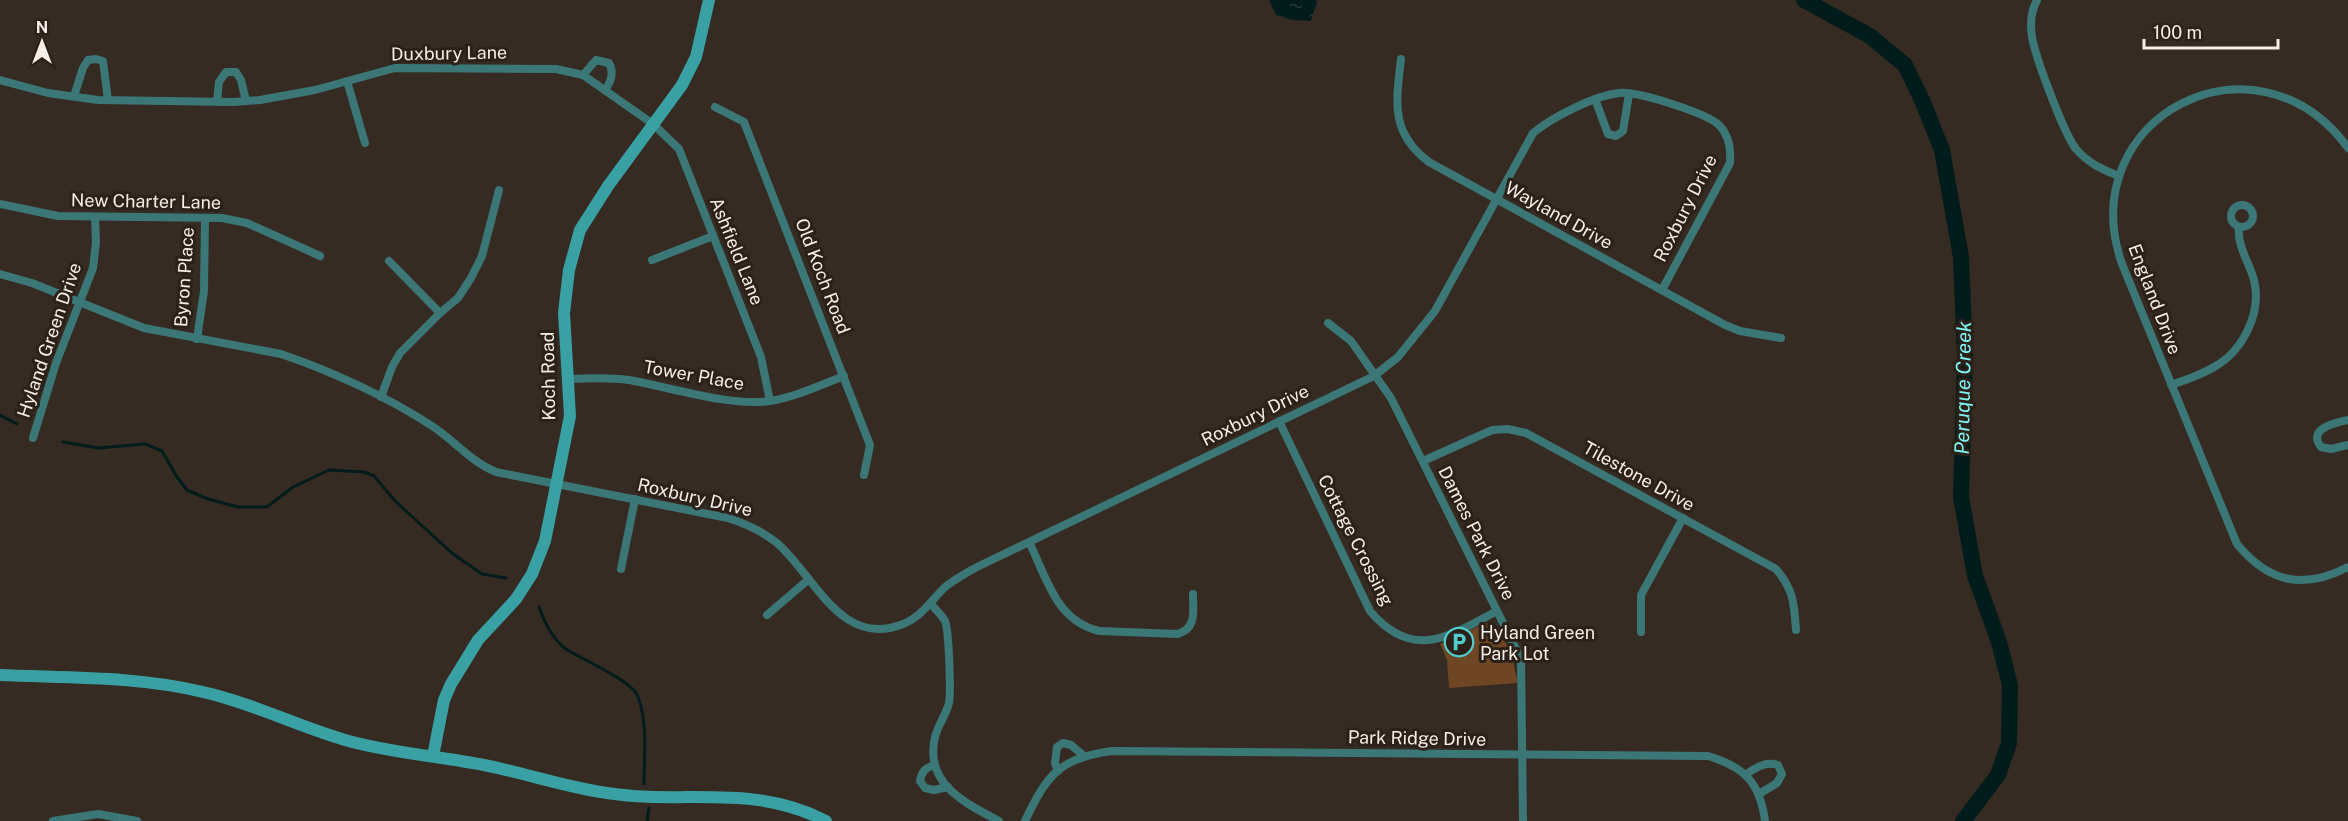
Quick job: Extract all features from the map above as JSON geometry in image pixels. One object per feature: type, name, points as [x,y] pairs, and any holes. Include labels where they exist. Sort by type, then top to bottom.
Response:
[{"type":"main road","name":"Koch Road","points":[[434,756],[444,700],[459,668],[478,640],[516,599],[532,574],[545,541],[570,416],[564,313],[568,270],[580,230],[608,186],[682,85],[696,57],[709,0]]},
{"type":"main road","points":[[0,675],[128,681],[177,687],[236,702],[346,741],[511,771],[609,794],[642,797],[756,798],[808,812],[826,821]]},
{"type":"street","points":[[2037,0],[2031,20],[2034,49],[2074,148],[2087,160],[2119,176]]},
{"type":"street","points":[[74,96],[83,68],[88,60],[96,59],[103,61],[108,100]]},
{"type":"street","name":"Wayland Drive","points":[[1401,59],[1397,112],[1401,130],[1411,147],[1429,162],[1725,326],[1781,338]]},
{"type":"street","points":[[583,75],[596,60],[609,63],[612,68],[611,80],[605,90]]},
{"type":"street","name":"Duxbury Lane","points":[[0,80],[48,93],[108,100],[217,102],[246,101],[307,92],[395,68],[556,69],[583,75],[653,124]]},
{"type":"street","points":[[217,102],[219,82],[226,72],[236,72],[241,80],[246,101]]},
{"type":"street","points":[[347,81],[365,143]]},
{"type":"street","name":"England Drive","points":[[2348,148],[2329,124],[2312,111],[2281,95],[2254,89],[2233,89],[2196,96],[2179,103],[2164,114],[2138,140],[2119,176],[2113,210],[2114,235],[2118,253],[2226,523],[2237,544],[2248,558],[2271,574],[2301,581],[2331,576],[2348,567]]},
{"type":"street","name":"Roxbury Drive","points":[[0,274],[32,284],[144,328],[291,357],[381,397],[445,434],[484,467],[496,472],[728,518],[756,528],[778,544],[836,611],[853,623],[869,629],[889,629],[904,624],[919,615],[946,586],[963,576],[1374,376],[1398,357],[1435,311],[1533,134],[1546,123],[1595,99],[1620,93],[1640,95],[1708,117],[1720,126],[1731,151],[1730,163],[1662,290]]},
{"type":"street","points":[[1595,99],[1608,134],[1616,136],[1623,131],[1629,94]]},
{"type":"street","name":"Old Koch Road","points":[[715,107],[744,122],[870,445],[864,475]]},
{"type":"street","name":"Ashfield Lane","points":[[653,124],[679,149],[761,357],[770,401]]},
{"type":"street","points":[[381,397],[400,353],[458,298],[483,256],[499,190]]},
{"type":"street","name":"New Charter Lane","points":[[0,204],[58,216],[222,218],[247,223],[320,256]]},
{"type":"street","name":"Hyland Green Drive","points":[[33,438],[56,363],[93,268],[96,242],[95,216]]},
{"type":"street","name":"Byron Place","points":[[197,339],[204,291],[205,218]]},
{"type":"street","points":[[2171,385],[2215,367],[2240,344],[2250,325],[2255,306],[2255,283],[2238,237],[2239,227]]},
{"type":"street","points":[[652,260],[713,236]]},
{"type":"street","points":[[389,261],[440,313]]},
{"type":"street","name":"Dames Park Drive","points":[[1328,323],[1351,341],[1391,398],[1521,659],[1523,821]]},
{"type":"street","name":"Tower Place","points":[[569,379],[605,377],[733,400],[770,401],[792,396],[844,376]]},
{"type":"street","points":[[2348,420],[2324,427],[2317,435],[2317,442],[2321,447],[2331,449],[2348,445]]},
{"type":"street","name":"Cottage Crossing","points":[[1279,422],[1370,611],[1387,629],[1408,638],[1433,640],[1453,635],[1497,611]]},
{"type":"street","name":"Tilestone Drive","points":[[1423,461],[1492,430],[1508,429],[1526,433],[1776,569],[1786,581],[1794,599],[1796,630]]},
{"type":"street","points":[[621,569],[635,499]]},
{"type":"street","points":[[1641,632],[1641,595],[1683,518]]},
{"type":"street","points":[[1029,542],[1062,610],[1075,622],[1087,628],[1099,631],[1185,632],[1193,621],[1193,594]]},
{"type":"street","points":[[768,615],[809,579]]},
{"type":"street","points":[[930,603],[941,615],[948,630],[949,704],[939,723],[934,740],[935,765],[948,788],[960,800],[999,821]]},
{"type":"street","points":[[1058,771],[1055,755],[1057,747],[1063,743],[1071,745],[1084,756]]},
{"type":"street","name":"Park Ridge Drive","points":[[1025,821],[1049,778],[1074,760],[1112,751],[1708,756],[1729,763],[1745,775],[1762,799],[1765,821]]},
{"type":"street","points":[[1745,775],[1756,767],[1768,764],[1778,765],[1782,774],[1777,783],[1759,794]]},
{"type":"street","points":[[935,765],[921,772],[920,781],[925,788],[934,790],[948,788]]},
{"type":"street","points":[[53,821],[98,814],[137,821]]},
{"type":"shaded area","points":[[1486,623],[1495,626],[1510,650],[1518,683],[1449,688],[1447,660],[1440,644]]},
{"type":"water","points":[[1269,0],[1316,0],[1317,2],[1311,21],[1292,20],[1276,15]]},
{"type":"waterway","name":"Peruque Creek","points":[[1804,0],[1870,36],[1905,65],[1942,150],[1961,257],[1965,355],[1961,497],[1975,576],[1999,642],[2010,685],[2009,743],[1998,775],[1963,821]]},
{"type":"waterway","points":[[0,415],[17,424]]},
{"type":"waterway","points":[[63,442],[98,448],[145,444],[162,451],[187,490],[208,499],[238,507],[267,507],[293,487],[329,470],[364,472],[374,476],[395,501],[453,554],[482,574],[506,578]]},
{"type":"waterway","points":[[539,607],[549,630],[561,645],[617,677],[627,684],[638,697],[644,729],[644,784]]},
{"type":"waterway","points":[[647,821],[649,808]]},
{"type":"place","name":"Hyland Green Park Lot","points":[[1459,642]]}]
